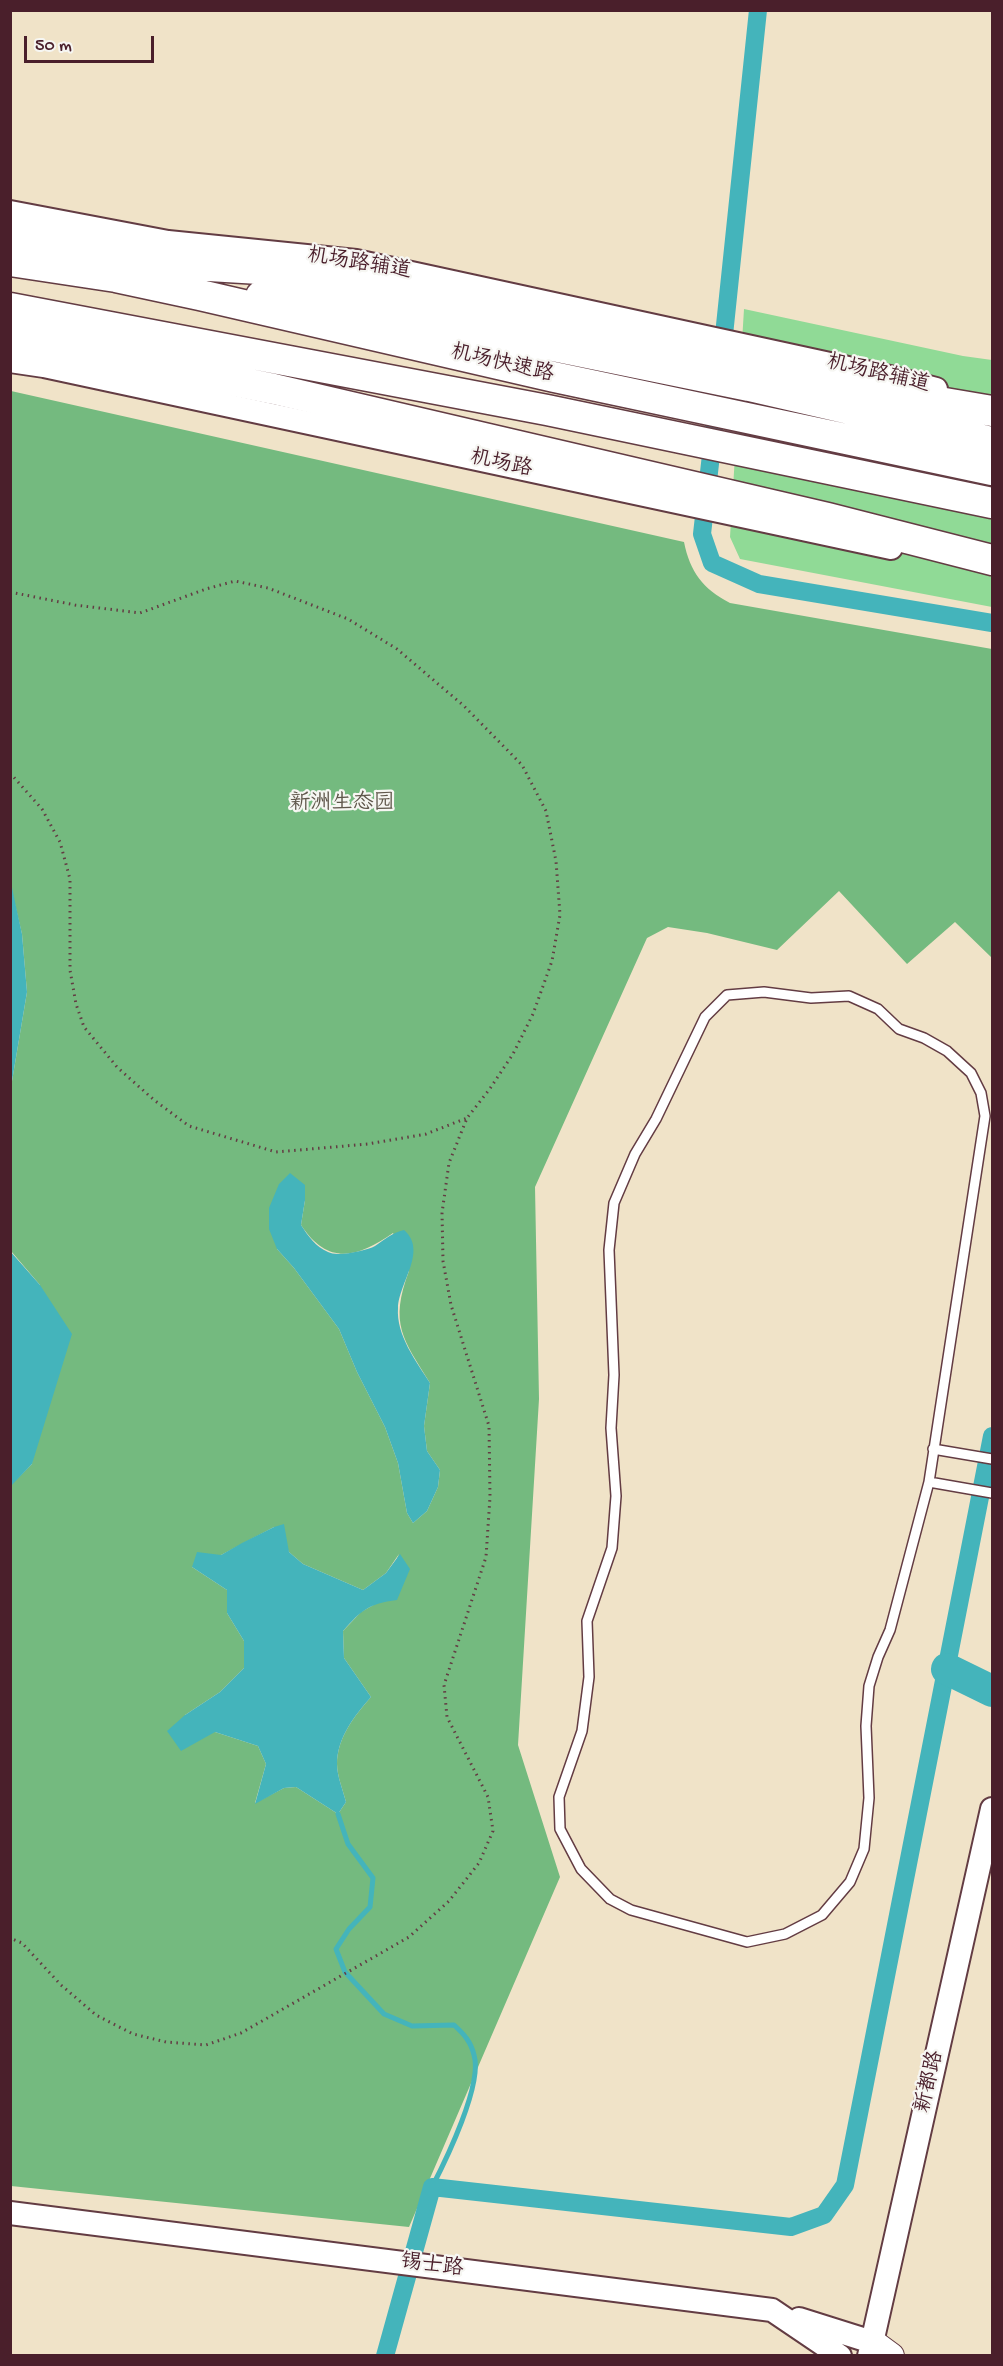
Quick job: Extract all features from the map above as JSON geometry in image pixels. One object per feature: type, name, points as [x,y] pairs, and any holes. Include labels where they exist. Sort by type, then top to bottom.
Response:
[{"type":"highway","points":[[10,234],[192,265],[344,274],[827,383],[993,411]]},
{"type":"highway","name":"机场快速路","points":[[10,261],[116,277],[543,375],[993,470]]},
{"type":"highway","points":[[200,295],[314,297],[700,355]]},
{"type":"highway","name":"机场快速路","points":[[10,308],[547,410],[993,503]]},
{"type":"highway","points":[[10,336],[274,389],[678,493],[729,504],[828,518],[993,560]]},
{"type":"highway","points":[[756,368],[993,442]]},
{"type":"street","name":"机场路辅道","points":[[10,213],[168,242],[356,261],[700,355],[756,368],[894,378],[993,405]]},
{"type":"street","name":"机场路","points":[[10,361],[678,493]]},
{"type":"street","points":[[729,504],[914,553],[993,566]]},
{"type":"street","name":"新都路","points":[[878,2351],[993,1809]]},
{"type":"street","name":"锡士路","points":[[10,2213],[772,2310],[840,2355]]},
{"type":"street","points":[[772,2310],[878,2351]]},
{"type":"lane","points":[[764,992],[811,998],[849,996],[878,1009],[898,1029],[924,1038],[947,1052],[971,1073],[981,1093],[985,1116],[933,1449],[928,1482],[890,1630],[869,1686],[866,1725],[869,1798],[864,1850],[850,1882],[822,1915],[785,1934],[747,1942],[631,1910],[610,1899],[581,1869],[560,1829],[559,1797],[582,1731],[589,1677],[587,1621],[612,1548],[616,1496],[611,1428],[614,1375],[609,1250],[614,1203],[635,1154],[656,1119],[705,1017],[727,994],[764,992]]},
{"type":"lane","points":[[933,1449],[993,1459]]},
{"type":"lane","points":[[928,1482],[993,1493]]},
{"type":"path","points":[[10,592],[75,605],[140,613],[206,589],[236,582],[268,588],[348,619],[397,649],[464,706],[522,765],[546,811],[556,861],[560,915],[552,961],[533,1014],[513,1054],[489,1090],[466,1118],[449,1163],[442,1213],[443,1261],[451,1305],[489,1426],[490,1497],[486,1557],[444,1685],[447,1717],[488,1797],[493,1831],[479,1863],[450,1900],[409,1937],[241,2033],[206,2044],[166,2042],[133,2034],[96,2015],[61,1985],[22,1943],[10,1938]]},
{"type":"path","points":[[10,773],[42,808],[60,842],[70,879],[70,970],[76,1004],[84,1027],[117,1066],[154,1100],[189,1126],[276,1152],[368,1144],[426,1134],[466,1118]]},
{"type":"green space","points":[[744,309],[963,356],[992,360],[992,607],[740,559],[730,537]]},
{"type":"green space","name":"新洲生态园","points":[[11,391],[684,542],[690,562],[699,578],[712,592],[730,603],[992,649],[992,958],[955,922],[907,964],[839,891],[777,950],[707,933],[668,927],[647,938],[535,1187],[539,1399],[518,1745],[560,1877],[409,2227],[11,2186],[10,1486],[32,1464],[40,1285],[11,1251],[11,1087],[27,992],[22,934],[10,883]],"holes":[[[305,1200],[301,1225],[322,1247],[344,1254],[355,1252],[380,1242],[393,1233],[409,1271],[403,1289],[400,1318],[406,1342],[430,1383],[424,1426],[427,1451],[440,1470],[438,1487],[427,1511],[413,1523],[407,1513],[398,1463],[385,1427],[357,1372],[339,1329],[277,1249]],[[274,1527],[289,1552],[303,1564],[363,1590],[386,1573],[399,1554],[377,1603],[361,1612],[343,1631],[344,1658],[371,1697],[353,1719],[340,1745],[337,1769],[346,1802],[338,1814],[296,1787],[284,1788],[255,1803],[266,1764],[258,1746],[215,1732],[185,1715],[220,1692],[244,1668],[244,1641],[227,1613],[227,1590],[192,1567],[221,1555]]]},
{"type":"water","points":[[11,883],[22,934],[27,992],[11,1087]]},
{"type":"water","points":[[290,1173],[305,1185],[301,1225],[313,1241],[324,1250],[344,1254],[371,1248],[404,1230],[411,1238],[413,1257],[400,1298],[398,1318],[408,1347],[430,1383],[424,1426],[427,1451],[440,1470],[438,1487],[427,1511],[413,1523],[407,1513],[398,1463],[385,1427],[357,1372],[339,1329],[277,1249],[269,1229],[269,1208],[279,1184]]},
{"type":"water","points":[[10,1251],[40,1285],[72,1334],[32,1464],[11,1486]]},
{"type":"water","points":[[284,1524],[289,1552],[303,1564],[363,1590],[386,1573],[400,1554],[410,1569],[397,1600],[366,1609],[343,1631],[344,1658],[371,1697],[353,1719],[340,1745],[337,1769],[346,1802],[338,1814],[296,1787],[284,1788],[255,1804],[266,1764],[258,1746],[215,1732],[181,1751],[167,1731],[185,1715],[220,1692],[244,1668],[244,1641],[227,1613],[227,1590],[192,1567],[197,1552],[221,1555]]},
{"type":"waterway","points":[[722,354],[758,10]]},
{"type":"waterway","points":[[717,402],[702,534],[712,563],[759,584],[992,623]]},
{"type":"waterway","points":[[385,2356],[432,2187],[791,2227],[824,2215],[845,2185],[992,1436]]},
{"type":"waterway","points":[[947,1669],[992,1691]]},
{"type":"waterway","points":[[338,1814],[348,1844],[373,1878],[370,1907],[349,1929],[336,1949],[345,1972],[384,2014],[412,2026],[454,2025],[467,2038],[474,2055],[473,2084],[462,2122],[432,2187]]}]
